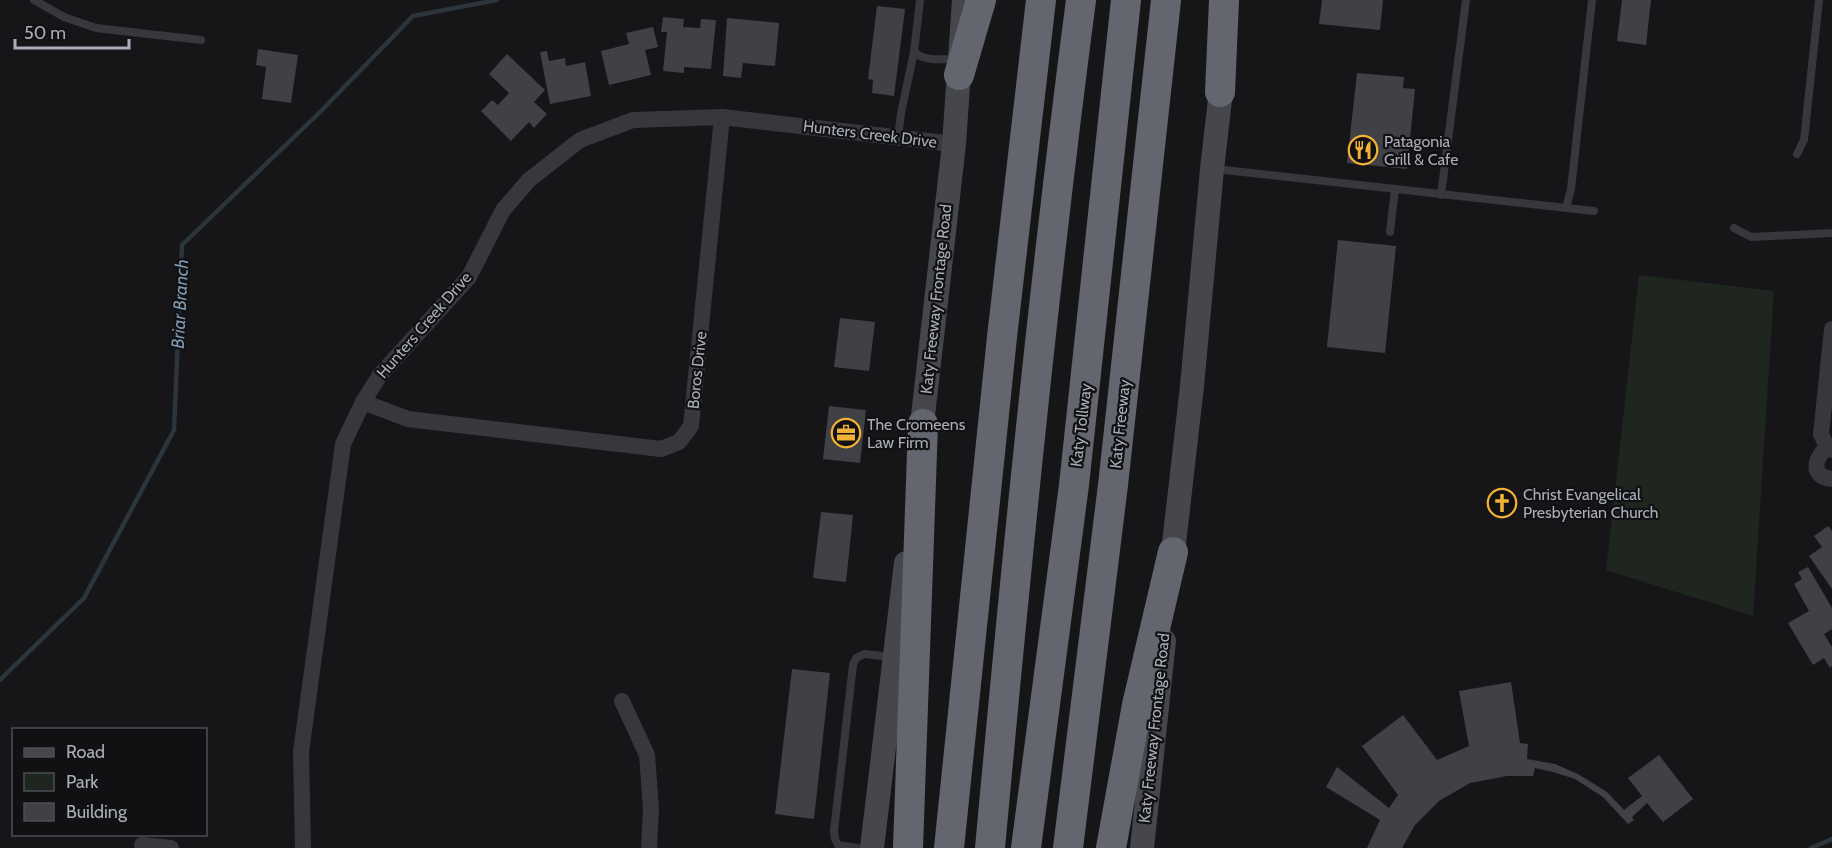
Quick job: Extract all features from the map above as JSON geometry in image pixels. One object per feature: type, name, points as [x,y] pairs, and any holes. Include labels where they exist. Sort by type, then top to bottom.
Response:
[{"type":"highway","points":[[959,67],[981,0]]},
{"type":"highway","points":[[949,848],[1002,337],[1041,0]]},
{"type":"highway","points":[[990,848],[1032,412],[1065,117],[1081,0]]},
{"type":"highway","name":"Katy Tollway","points":[[1026,848],[1074,485],[1126,0]]},
{"type":"highway","name":"Katy Freeway","points":[[1068,848],[1113,485],[1166,0]]},
{"type":"highway","points":[[1220,92],[1224,0]]},
{"type":"highway","points":[[908,848],[923,424]]},
{"type":"highway","points":[[1111,848],[1137,705],[1173,552]]},
{"type":"main road","name":"Katy Freeway Frontage Road","points":[[872,848],[954,144],[964,0]]},
{"type":"main road","name":"Katy Freeway Frontage Road","points":[[1142,848],[1220,92],[1233,0]]},
{"type":"street","name":"Hunters Creek Drive","points":[[303,848],[301,752],[343,444],[363,402],[380,375],[469,277],[502,210],[529,180],[580,140],[633,120],[722,117],[954,144]]},
{"type":"street","name":"Boros Drive","points":[[363,402],[408,418],[661,449],[679,442],[691,426],[722,117]]},
{"type":"street","points":[[1832,329],[1821,434],[1830,448],[1818,456],[1815,464],[1825,478],[1832,479]]},
{"type":"street","points":[[621,701],[647,755],[651,809],[649,848]]},
{"type":"street","points":[[142,845],[171,848]]},
{"type":"lane","points":[[34,0],[64,17],[96,28],[201,40]]},
{"type":"lane","points":[[898,138],[914,52],[920,0]]},
{"type":"lane","points":[[1441,195],[1466,0]]},
{"type":"lane","points":[[1566,208],[1571,189],[1592,0]]},
{"type":"lane","points":[[1797,154],[1804,140],[1819,0]]},
{"type":"lane","points":[[914,52],[919,57],[959,67]]},
{"type":"lane","points":[[1212,169],[1594,212]]},
{"type":"lane","points":[[1389,232],[1395,189]]},
{"type":"lane","points":[[1734,228],[1751,237],[1832,233]]},
{"type":"lane","points":[[857,848],[838,845],[834,831],[854,665],[856,658],[864,654],[895,657]]},
{"type":"green space","points":[[1639,275],[1774,291],[1753,616],[1606,570]]},
{"type":"building","points":[[1322,0],[1383,0],[1380,30],[1319,24]]},
{"type":"building","points":[[1622,0],[1651,0],[1646,45],[1617,41]]},
{"type":"building","points":[[877,6],[905,9],[894,96],[872,93],[873,80],[868,79]]},
{"type":"building","points":[[663,17],[684,19],[683,27],[700,28],[701,19],[716,20],[711,69],[684,67],[684,73],[663,71],[667,32],[661,32]]},
{"type":"building","points":[[727,18],[779,23],[775,66],[743,63],[741,78],[723,76]]},
{"type":"building","points":[[653,27],[658,47],[645,50],[651,75],[609,85],[601,51],[629,44],[626,33]]},
{"type":"building","points":[[258,49],[298,55],[291,103],[262,99],[266,67],[256,65]]},
{"type":"building","points":[[547,51],[549,61],[565,58],[566,66],[585,62],[591,96],[550,104],[540,52]]},
{"type":"building","points":[[507,54],[545,90],[534,102],[547,114],[534,128],[529,122],[511,141],[481,111],[492,100],[498,105],[509,93],[489,74]]},
{"type":"building","points":[[1357,73],[1404,77],[1403,88],[1415,89],[1407,169],[1347,163]]},
{"type":"building","points":[[1338,240],[1396,246],[1385,353],[1327,347]]},
{"type":"building","points":[[840,318],[875,322],[869,371],[834,367]]},
{"type":"building","points":[[829,406],[866,410],[860,463],[823,459]]},
{"type":"building","points":[[821,512],[853,515],[846,582],[813,578]]},
{"type":"building","points":[[1828,526],[1832,531],[1832,589],[1809,556],[1822,547],[1814,536]]},
{"type":"building","points":[[1808,567],[1832,608],[1832,629],[1824,634],[1832,647],[1832,666],[1830,668],[1824,658],[1813,665],[1788,623],[1809,611],[1794,584],[1802,579],[1798,572]]},
{"type":"building","points":[[792,669],[830,673],[814,819],[775,814]]},
{"type":"building","points":[[1511,682],[1520,743],[1528,744],[1527,759],[1555,764],[1578,774],[1607,792],[1624,810],[1642,796],[1628,778],[1659,755],[1693,799],[1663,822],[1647,803],[1628,824],[1603,797],[1575,779],[1535,768],[1533,776],[1507,776],[1470,783],[1439,801],[1415,825],[1402,848],[1367,848],[1380,820],[1326,787],[1337,767],[1389,808],[1398,795],[1362,746],[1403,715],[1437,760],[1469,746],[1459,691]]},
{"type":"waterway","name":"Briar Branch","points":[[0,680],[84,598],[174,430],[182,245],[321,111],[413,16],[497,0]]},
{"type":"waterway","points":[[1811,848],[1832,839]]},
{"type":"place","name":"Patagonia Grill & Cafe","points":[[1363,150]]},
{"type":"place","name":"The Cromeens Law Firm","points":[[846,433]]},
{"type":"place","name":"Christ Evangelical Presbyterian Church","points":[[1502,503]]}]
